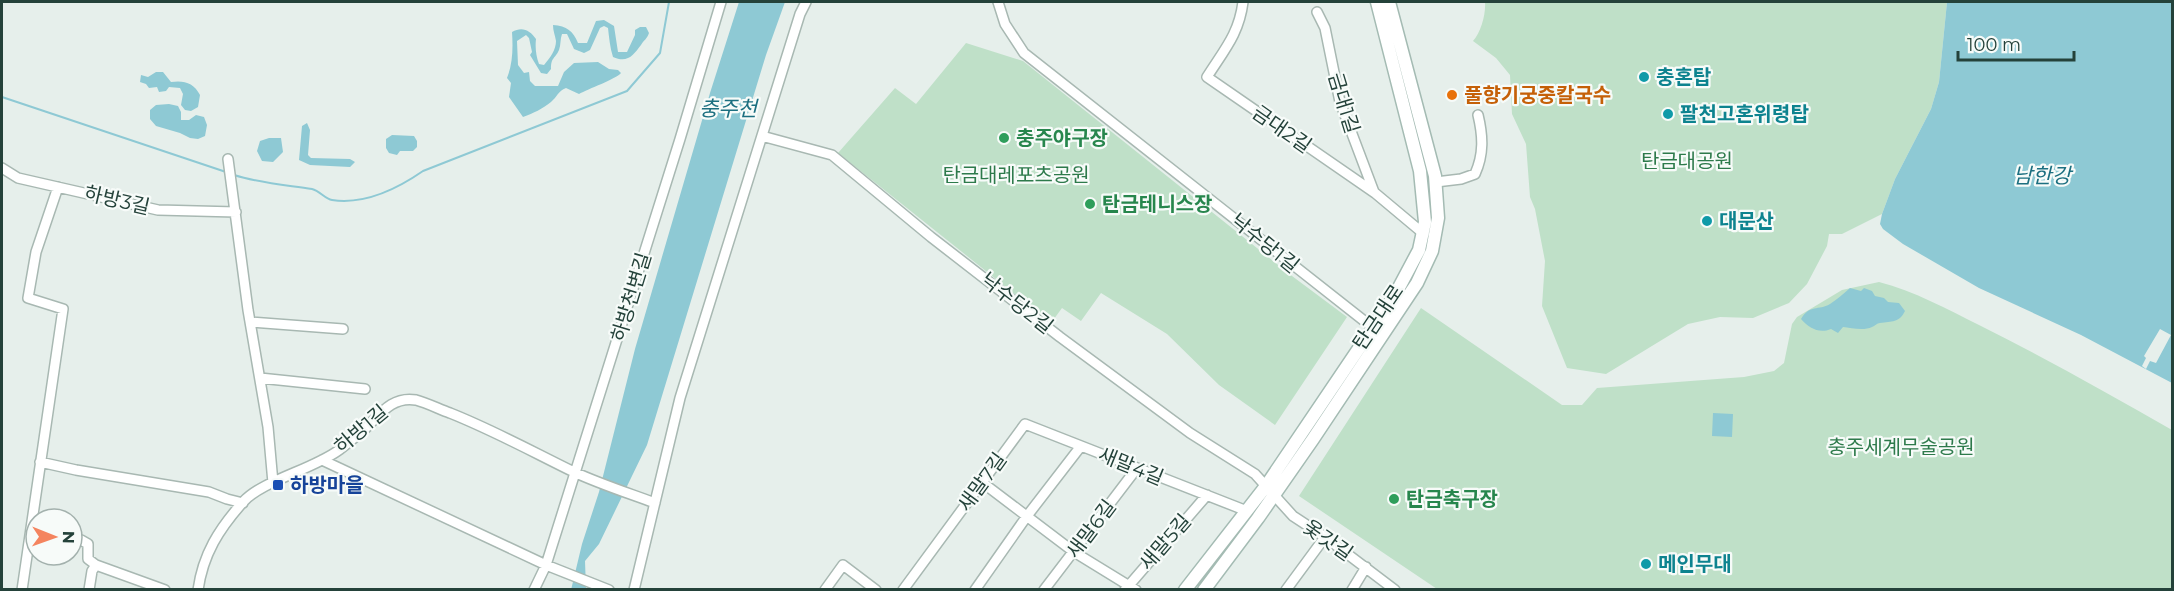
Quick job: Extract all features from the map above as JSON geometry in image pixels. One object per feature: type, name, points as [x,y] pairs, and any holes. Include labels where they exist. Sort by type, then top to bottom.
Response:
[{"type":"main road","name":"탄금대로","points":[[1204,590],[1274,496],[1377,331],[1412,266],[1424,234],[1425,209],[1420,171],[1377,2]]},
{"type":"main road","name":"탄금대로","points":[[1185,590],[1266,486],[1377,331],[1417,283],[1432,251],[1438,218],[1436,182],[1389,2]]},
{"type":"street","name":"하방천변길","points":[[534,590],[546,565],[680,139],[720,2]]},
{"type":"street","points":[[634,590],[680,398],[800,14],[806,2]]},
{"type":"street","name":"낙수당1길","points":[[998,2],[1005,24],[1024,53],[1377,331]]},
{"type":"street","name":"금대2길","points":[[1243,2],[1240,20],[1233,37],[1207,77],[1375,193],[1424,234]]},
{"type":"street","name":"금대1길","points":[[1317,12],[1324,27],[1340,102],[1375,193]]},
{"type":"street","points":[[1436,182],[1461,179],[1475,174],[1481,160],[1482,147],[1482,129],[1478,115]]},
{"type":"street","name":"낙수당2길","points":[[762,136],[832,155],[922,230],[1060,338],[1190,433],[1250,470],[1266,486]]},
{"type":"street","points":[[228,159],[273,483]]},
{"type":"street","name":"하방3길","points":[[2,168],[18,178],[158,210],[236,212]]},
{"type":"street","points":[[36,507],[63,309],[28,298],[36,252],[57,187]]},
{"type":"street","points":[[250,322],[343,329]]},
{"type":"street","points":[[260,378],[365,389]]},
{"type":"street","name":"하방1길","points":[[198,590],[201,567],[207,552],[216,537],[254,492],[338,451],[393,402],[404,399],[417,400],[470,421],[575,472]]},
{"type":"street","name":"새말7길","points":[[903,590],[1025,424],[1081,446]]},
{"type":"street","name":"새말4길","points":[[975,590],[1027,516],[1081,446],[1247,511]]},
{"type":"street","points":[[322,460],[546,565],[609,590]]},
{"type":"street","points":[[40,462],[209,492],[227,500],[243,503]]},
{"type":"street","name":"새말6길","points":[[1044,590],[1137,468]]},
{"type":"street","points":[[575,472],[655,503]]},
{"type":"street","points":[[982,483],[1074,552],[1130,588]]},
{"type":"street","name":"옻갓길","points":[[1266,486],[1293,516],[1395,590]]},
{"type":"street","name":"새말5길","points":[[1130,588],[1207,495]]},
{"type":"street","points":[[1286,590],[1325,537]]},
{"type":"street","points":[[84,542],[88,544],[88,559],[96,565],[165,590]]},
{"type":"street","points":[[89,590],[92,571],[96,565]]},
{"type":"street","points":[[825,590],[843,565],[876,590]]},
{"type":"street","points":[[22,590],[26,567]]},
{"type":"street","points":[[1352,590],[1366,567]]},
{"type":"green space","name":"탄금대공원","points":[[1485,2],[1947,2],[1939,82],[1931,109],[1895,179],[1882,214],[1842,234],[1829,234],[1827,246],[1807,284],[1789,303],[1753,318],[1720,317],[1688,324],[1606,374],[1567,368],[1542,306],[1545,261],[1535,209],[1530,197],[1526,144],[1512,114],[1510,75],[1496,58],[1473,41],[1482,23]]},
{"type":"green space","name":"탄금대레포츠공원","points":[[966,43],[1023,61],[1292,276],[1347,317],[1275,425],[1219,385],[1167,334],[1101,293],[1081,321],[1062,308],[1051,323],[838,153],[895,88],[916,104]]},
{"type":"green space","name":"충주세계무술공원","points":[[1879,282],[1918,295],[1979,325],[2077,376],[2172,430],[2172,589],[1437,589],[1299,496],[1421,308],[1562,405],[1582,405],[1597,388],[1744,377],[1774,371],[1784,363],[1792,324],[1797,317],[1842,290]]},
{"type":"water","name":"충주천","points":[[739,2],[785,2],[766,55],[647,445],[599,544],[585,561],[586,589],[571,590],[582,544],[599,492],[635,349]]},
{"type":"water","name":"남한강","points":[[1947,2],[2172,2],[2172,383],[2081,335],[1979,288],[1903,244],[1883,229],[1880,224],[1895,179],[1931,109],[1939,82]]},
{"type":"water","points":[[604,20],[614,26],[618,52],[627,52],[635,30],[646,27],[649,33],[633,55],[627,59],[613,57],[608,28],[604,26],[600,28],[590,50],[584,53],[574,49],[567,34],[562,34],[559,50],[547,74],[541,73],[530,55],[532,52],[529,38],[526,35],[517,41],[518,65],[524,73],[529,72],[530,81],[535,86],[558,86],[564,72],[574,63],[598,62],[621,73],[579,94],[566,88],[544,107],[523,117],[509,97],[511,83],[507,78],[512,55],[512,32],[522,29],[534,36],[539,64],[544,65],[556,44],[553,25],[569,30],[578,43],[587,43],[596,21]]},
{"type":"water","points":[[156,72],[163,72],[171,82],[184,82],[192,85],[200,95],[198,107],[191,111],[185,110],[181,105],[183,94],[180,88],[169,87],[166,91],[159,92],[157,87],[149,88],[140,82],[141,75],[148,77]]},
{"type":"water","points":[[156,105],[178,106],[181,120],[189,120],[196,115],[204,117],[207,125],[205,136],[198,139],[190,138],[156,126],[150,119],[150,110]]},
{"type":"water","points":[[307,123],[310,130],[308,155],[311,158],[350,159],[355,162],[350,167],[310,165],[299,160],[302,126]]},
{"type":"water","points":[[392,135],[414,136],[417,147],[413,151],[400,151],[397,155],[389,153],[386,148],[386,139]]},
{"type":"water","points":[[281,138],[283,152],[273,162],[262,161],[257,151],[260,141]]},
{"type":"water","points":[[1850,288],[1861,291],[1864,288],[1872,291],[1875,296],[1884,298],[1888,302],[1899,303],[1905,311],[1895,321],[1879,323],[1865,329],[1843,327],[1838,333],[1831,329],[1822,331],[1814,329],[1801,319],[1808,311],[1830,304]]},
{"type":"water","points":[[1713,413],[1733,414],[1732,437],[1712,436]]},
{"type":"pier","points":[[2160,329],[2171,335],[2156,363],[2150,361],[2146,369],[2142,366],[2146,358],[2144,356]]},
{"type":"waterway","points":[[234,175],[312,189],[332,200],[356,200],[380,194],[423,171],[627,91],[660,53],[669,2]]},
{"type":"waterway","points":[[2,97],[226,172]]},
{"type":"place","name":"충혼탑","points":[[1644,77]]},
{"type":"place","name":"풀향기궁중칼국수","points":[[1452,95]]},
{"type":"place","name":"팔천고혼위령탑","points":[[1668,114]]},
{"type":"place","name":"충주야구장","points":[[1004,138]]},
{"type":"place","name":"탄금테니스장","points":[[1090,204]]},
{"type":"place","name":"대문산","points":[[1707,221]]},
{"type":"place","name":"하방마을","points":[[278,485]]},
{"type":"place","name":"탄금축구장","points":[[1394,499]]},
{"type":"place","name":"메인무대","points":[[1646,564]]}]
